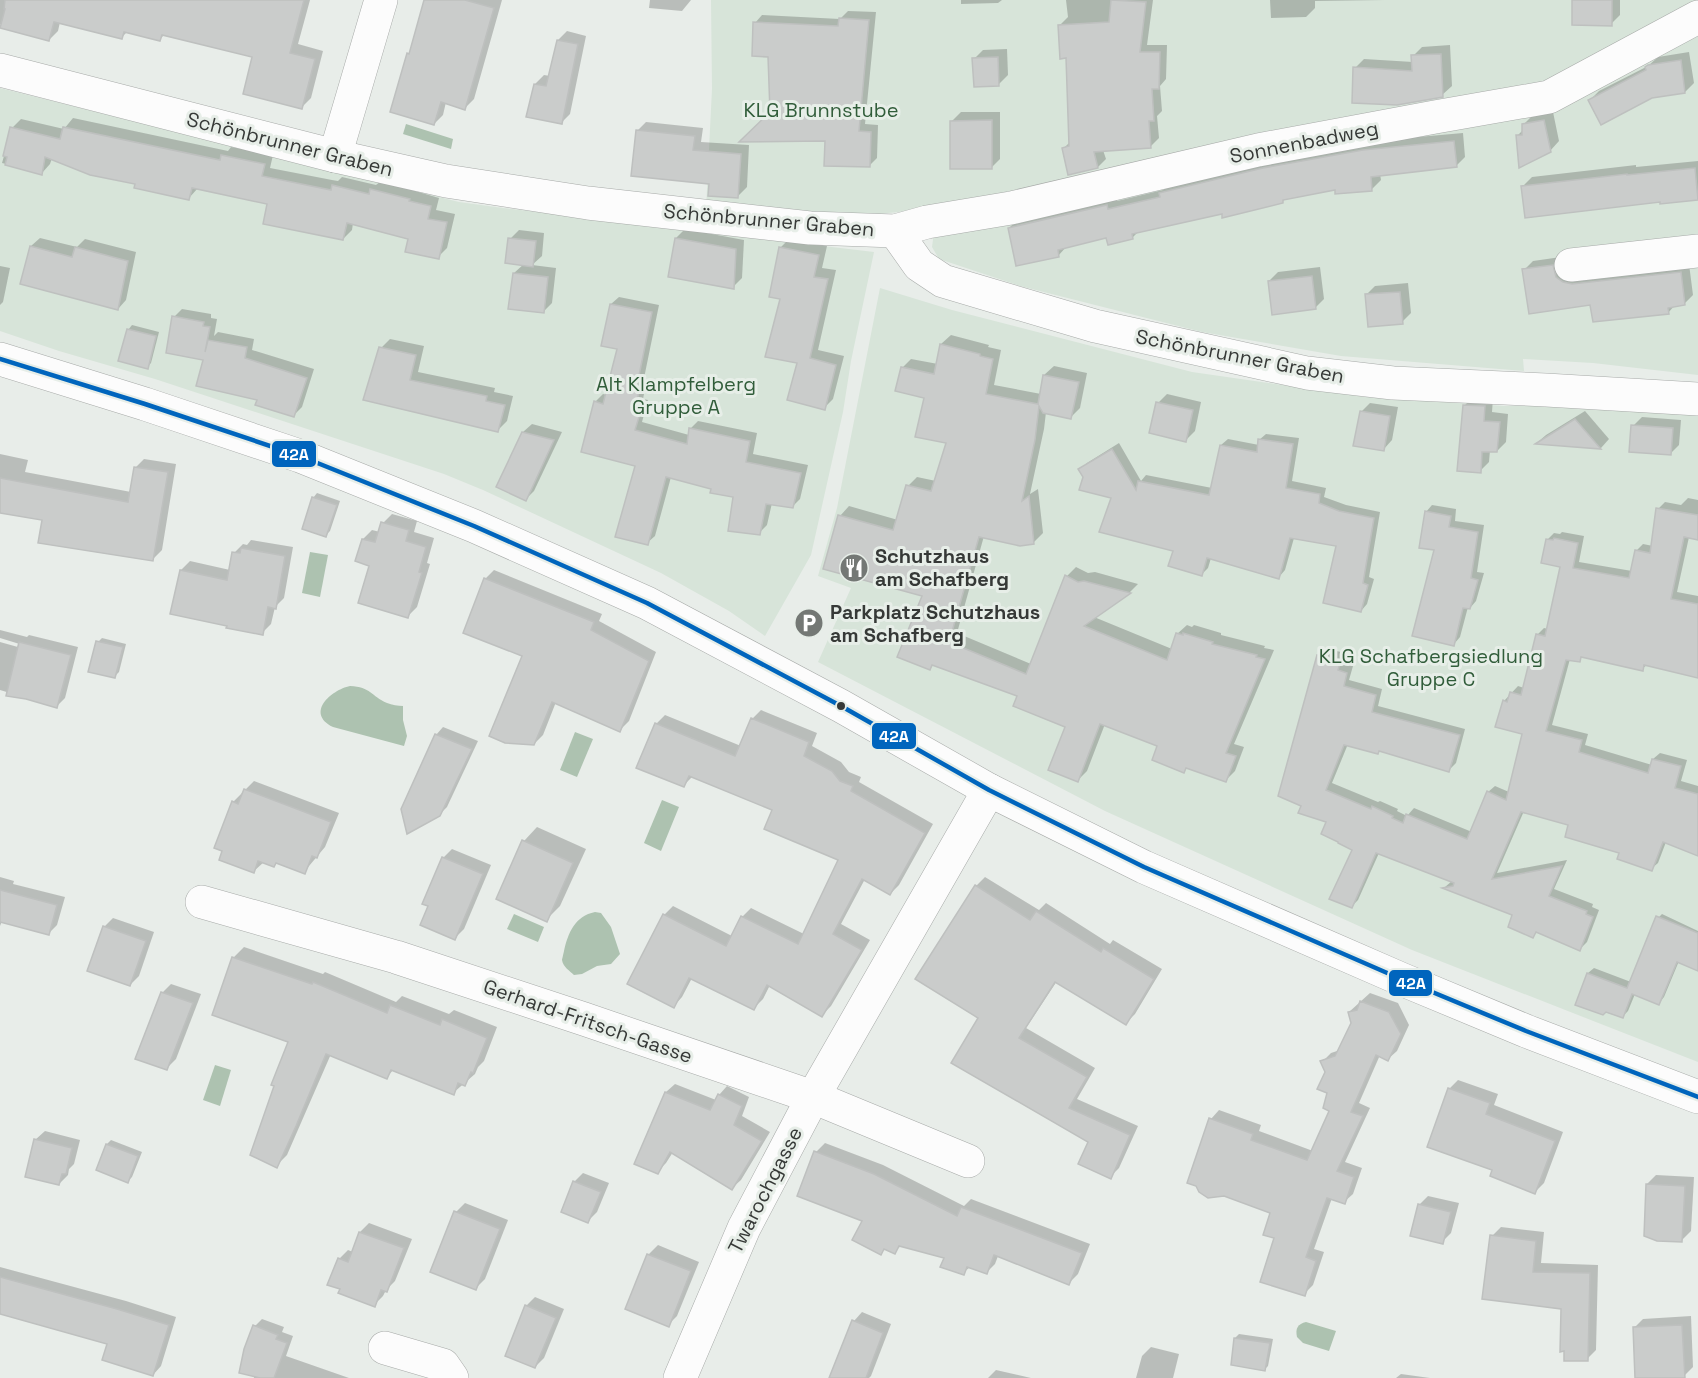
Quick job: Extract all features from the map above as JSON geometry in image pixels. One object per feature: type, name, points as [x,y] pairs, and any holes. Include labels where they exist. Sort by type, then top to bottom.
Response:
[{"type":"street","points":[[335,156],[381,0]]},
{"type":"street","name":"Sonnenbadweg","points":[[895,231],[927,222],[1011,207],[1258,150],[1549,98],[1698,17]]},
{"type":"street","name":"Schönbrunner Graben","points":[[0,70],[335,156],[446,182],[588,204],[810,228],[895,231],[919,265],[943,281],[1095,326],[1307,373],[1393,383],[1698,399]]},
{"type":"street","points":[[1571,265],[1698,251]]},
{"type":"street","points":[[0,359],[300,456],[484,530],[647,603],[841,706],[989,790],[1144,867],[1526,1031],[1698,1097]]},
{"type":"street","name":"Twarochgasse","points":[[680,1378],[744,1228],[813,1097],[989,790]]},
{"type":"street","name":"Gerhard-Fritsch-Gasse","points":[[202,902],[396,957],[813,1097],[968,1161]]},
{"type":"street","points":[[385,1348],[443,1365],[452,1378]]},
{"type":"green space","name":"KLG Brunnstube","points":[[711,0],[1698,0],[1698,9],[1560,85],[1011,201],[806,221],[706,209],[712,89]]},
{"type":"green space","points":[[1698,28],[1698,375],[1593,363],[1523,359],[1524,371],[1341,356],[1202,332],[1020,286],[939,259],[932,247],[934,232],[1546,109]]},
{"type":"green space","name":"Alt Klampfelberg Gruppe A","points":[[0,88],[459,202],[874,252],[851,361],[843,412],[811,555],[765,636],[729,611],[661,573],[444,474],[155,379],[0,331]]},
{"type":"green space","name":"KLG Schafbergsiedlung Gruppe C","points":[[880,288],[952,310],[1192,372],[1365,397],[1505,406],[1698,412],[1698,1062],[1412,950],[1105,811],[818,662],[851,588],[818,576],[837,508]]},
{"type":"shaded area","points":[[406,124],[453,139],[451,149],[403,134]]},
{"type":"shaded area","points":[[310,552],[328,555],[320,597],[302,593]]},
{"type":"shaded area","points":[[350,686],[367,690],[387,703],[403,706],[403,720],[407,736],[404,746],[333,727],[325,721],[321,715],[324,703],[335,692]]},
{"type":"shaded area","points":[[575,732],[593,739],[577,777],[560,770]]},
{"type":"shaded area","points":[[662,800],[679,807],[661,851],[644,843]]},
{"type":"shaded area","points":[[595,912],[601,913],[611,927],[620,954],[611,964],[597,966],[582,974],[574,975],[565,967],[562,960],[568,938],[577,921]]},
{"type":"shaded area","points":[[514,914],[544,927],[538,942],[507,929]]},
{"type":"shaded area","points":[[215,1065],[231,1070],[220,1106],[203,1100]]},
{"type":"shaded area","points":[[1306,1322],[1336,1331],[1329,1351],[1303,1343],[1297,1337],[1298,1327]]},
{"type":"building","points":[[5,0],[304,0],[290,53],[315,59],[302,109],[243,94],[252,57],[162,35],[160,41],[124,32],[122,39],[54,22],[49,41],[0,28]]},
{"type":"building","points":[[424,0],[465,0],[494,8],[465,110],[441,102],[434,125],[390,112]]},
{"type":"building","points":[[1111,0],[1146,2],[1140,52],[1160,52],[1159,89],[1152,89],[1154,121],[1149,121],[1151,148],[1094,152],[1098,168],[1068,175],[1062,148],[1069,146],[1066,58],[1060,59],[1058,25],[1109,22]]},
{"type":"building","points":[[1572,0],[1612,0],[1612,26],[1572,25]]},
{"type":"building","points":[[839,18],[869,20],[859,131],[871,132],[870,167],[824,166],[825,141],[739,142],[770,112],[768,57],[752,56],[753,22],[838,26]]},
{"type":"building","points":[[557,40],[578,44],[562,124],[526,117],[534,84],[546,86]]},
{"type":"building","points":[[1441,54],[1443,97],[1397,105],[1352,103],[1353,67],[1412,71],[1411,55]]},
{"type":"building","points":[[998,57],[999,86],[974,87],[972,58]]},
{"type":"building","points":[[1681,60],[1685,93],[1652,98],[1601,125],[1588,100],[1646,70],[1645,67],[1648,65]]},
{"type":"building","points":[[992,120],[992,169],[950,169],[950,121]]},
{"type":"building","points":[[1544,120],[1551,152],[1519,168],[1516,135],[1522,135],[1522,124]]},
{"type":"building","points":[[10,127],[60,139],[63,127],[220,160],[221,155],[265,164],[262,176],[331,190],[332,185],[369,194],[370,189],[410,199],[409,201],[431,206],[428,219],[447,222],[439,259],[405,252],[408,239],[347,223],[343,240],[263,224],[267,204],[192,188],[189,200],[134,188],[135,184],[90,175],[45,157],[42,175],[5,165],[7,157],[3,156]]},
{"type":"building","points":[[636,130],[695,136],[693,150],[741,154],[738,198],[708,196],[709,184],[631,176]]},
{"type":"building","points":[[1454,141],[1457,167],[1371,177],[1372,191],[1335,194],[1335,190],[1283,200],[1283,203],[1222,218],[1222,214],[1132,234],[1133,239],[1108,245],[1106,238],[1058,250],[1059,257],[1016,266],[1008,228],[1107,205],[1108,209],[1160,197],[1159,193],[1263,168],[1363,150]]},
{"type":"building","points":[[1695,168],[1698,200],[1660,204],[1660,202],[1525,218],[1521,186]]},
{"type":"building","points":[[508,238],[536,241],[533,267],[505,263]]},
{"type":"building","points":[[675,238],[736,249],[734,289],[668,277]]},
{"type":"building","points":[[30,246],[72,257],[75,247],[128,261],[118,310],[20,284]]},
{"type":"building","points":[[779,247],[819,255],[814,277],[828,279],[810,358],[836,365],[825,410],[787,400],[797,363],[765,357],[780,299],[769,297]]},
{"type":"building","points":[[1553,265],[1556,277],[1572,284],[1681,272],[1685,305],[1668,308],[1669,314],[1593,322],[1590,305],[1529,314],[1522,269]]},
{"type":"building","points":[[513,273],[548,277],[544,313],[508,309]]},
{"type":"building","points":[[1312,276],[1316,309],[1272,315],[1268,281]]},
{"type":"building","points":[[1400,292],[1403,324],[1368,327],[1365,294]]},
{"type":"building","points":[[610,304],[652,312],[636,390],[639,391],[636,407],[642,407],[635,430],[687,444],[689,428],[750,441],[746,462],[801,473],[793,508],[766,504],[760,535],[728,531],[733,497],[710,493],[711,489],[666,477],[648,545],[615,537],[635,466],[581,452],[594,401],[603,404],[617,349],[601,346]]},
{"type":"building","points":[[172,316],[204,322],[203,326],[210,327],[205,352],[208,340],[247,347],[245,358],[307,378],[294,417],[255,405],[257,400],[196,386],[203,360],[166,353]]},
{"type":"building","points":[[127,329],[156,336],[148,369],[118,361]]},
{"type":"building","points":[[940,344],[993,359],[986,394],[1038,404],[1043,375],[1079,382],[1071,419],[1043,413],[1039,406],[1035,440],[1022,501],[1029,496],[1034,544],[1020,546],[979,537],[949,642],[1026,674],[1065,575],[1078,582],[1084,581],[1131,593],[1084,626],[1167,660],[1176,633],[1183,635],[1183,633],[1265,659],[1226,753],[1236,756],[1226,782],[1186,768],[1184,773],[1152,760],[1157,746],[1100,724],[1078,782],[1048,770],[1065,727],[1013,706],[1017,696],[932,665],[930,670],[897,657],[922,596],[823,569],[838,515],[893,530],[906,485],[931,491],[946,443],[915,437],[924,398],[895,391],[901,367],[934,374]]},
{"type":"building","points":[[379,347],[416,355],[410,380],[487,396],[486,401],[505,405],[498,432],[363,400]]},
{"type":"building","points":[[1156,402],[1193,410],[1186,442],[1149,433]]},
{"type":"building","points":[[1463,405],[1485,406],[1484,421],[1500,422],[1497,452],[1482,452],[1481,473],[1457,471]]},
{"type":"building","points":[[1360,411],[1390,416],[1384,451],[1353,446]]},
{"type":"building","points":[[1575,419],[1601,449],[1535,444]]},
{"type":"building","points":[[1631,425],[1673,428],[1671,455],[1629,452]]},
{"type":"building","points":[[522,432],[554,440],[526,501],[496,487]]},
{"type":"building","points":[[1258,439],[1293,444],[1286,488],[1320,494],[1319,503],[1339,511],[1374,518],[1363,583],[1368,585],[1361,612],[1323,603],[1336,546],[1290,538],[1279,579],[1207,558],[1202,576],[1168,566],[1173,551],[1099,532],[1111,498],[1079,490],[1083,477],[1078,469],[1112,449],[1136,490],[1138,481],[1209,495],[1220,445],[1257,452]]},
{"type":"building","points":[[134,467],[168,472],[153,561],[38,543],[42,520],[0,513],[0,478],[128,502]]},
{"type":"building","points":[[312,497],[337,505],[326,537],[302,529]]},
{"type":"building","points":[[1656,508],[1698,515],[1698,540],[1684,537],[1671,599],[1698,604],[1698,678],[1644,665],[1643,671],[1581,657],[1580,662],[1566,660],[1546,731],[1582,740],[1579,752],[1648,773],[1652,759],[1681,766],[1675,788],[1698,794],[1698,856],[1663,842],[1652,871],[1617,859],[1619,853],[1565,837],[1568,825],[1521,812],[1492,879],[1562,866],[1549,896],[1587,911],[1586,914],[1593,917],[1580,951],[1536,932],[1533,938],[1508,927],[1512,915],[1442,888],[1453,886],[1454,883],[1376,853],[1352,908],[1329,899],[1352,850],[1321,834],[1326,822],[1298,813],[1301,806],[1278,796],[1317,655],[1341,660],[1338,670],[1347,673],[1344,686],[1376,695],[1372,712],[1460,735],[1449,772],[1379,751],[1378,754],[1344,745],[1326,790],[1371,809],[1372,806],[1403,823],[1406,814],[1467,839],[1487,791],[1506,800],[1522,734],[1495,727],[1503,700],[1507,702],[1510,692],[1521,695],[1536,634],[1545,636],[1560,567],[1541,563],[1546,539],[1553,540],[1554,538],[1578,543],[1573,568],[1629,578],[1635,550],[1650,553]]},
{"type":"building","points":[[1425,511],[1451,516],[1449,527],[1478,532],[1471,578],[1478,580],[1470,609],[1463,608],[1454,646],[1412,636],[1434,550],[1419,548]]},
{"type":"building","points":[[381,522],[409,530],[406,541],[426,547],[419,572],[422,573],[408,618],[358,603],[369,566],[355,561],[362,539],[375,542]]},
{"type":"building","points":[[241,548],[285,556],[276,609],[268,607],[263,635],[170,614],[180,570],[227,580],[232,552],[240,553]]},
{"type":"building","points":[[484,578],[594,622],[591,630],[649,661],[620,732],[552,702],[534,745],[505,743],[489,736],[522,656],[463,633]]},
{"type":"building","points":[[96,641],[123,647],[115,678],[88,672]]},
{"type":"building","points":[[19,642],[71,655],[57,708],[6,696]]},
{"type":"building","points":[[751,718],[809,742],[804,756],[832,771],[840,781],[853,786],[851,791],[925,833],[890,895],[862,879],[833,934],[862,950],[822,1017],[767,985],[754,1010],[689,978],[674,1008],[627,984],[663,914],[726,946],[741,916],[798,944],[838,860],[764,829],[772,810],[689,776],[684,787],[636,768],[655,723],[735,756]]},
{"type":"building","points":[[435,734],[472,749],[440,816],[407,834],[401,809]]},
{"type":"building","points":[[244,789],[331,822],[317,858],[312,856],[305,874],[276,863],[274,867],[258,861],[254,873],[219,860],[222,851],[214,848],[232,801],[238,804]]},
{"type":"building","points":[[522,840],[573,863],[547,922],[496,899]]},
{"type":"building","points":[[442,857],[483,874],[455,940],[420,925],[428,906],[422,904]]},
{"type":"building","points":[[975,885],[1030,920],[1036,911],[1101,952],[1103,948],[1154,979],[1126,1025],[1055,982],[1019,1038],[1087,1077],[1069,1108],[1130,1135],[1111,1179],[1078,1164],[1088,1142],[951,1063],[978,1018],[915,979]]},
{"type":"building","points":[[0,890],[57,905],[49,935],[0,922]]},
{"type":"building","points":[[1656,916],[1698,933],[1698,971],[1677,962],[1659,1005],[1632,994],[1623,1018],[1606,1012],[1603,1015],[1575,1005],[1587,973],[1627,988]]},
{"type":"building","points":[[103,926],[146,941],[130,986],[87,971]]},
{"type":"building","points":[[232,957],[312,984],[313,982],[387,1013],[390,1005],[440,1025],[442,1019],[487,1038],[473,1073],[471,1072],[465,1086],[458,1083],[454,1095],[391,1070],[387,1079],[326,1054],[277,1168],[250,1155],[274,1086],[271,1085],[288,1042],[212,1015]]},
{"type":"building","points":[[161,992],[193,1003],[167,1070],[135,1059]]},
{"type":"building","points":[[1360,1001],[1389,1012],[1401,1034],[1388,1061],[1376,1055],[1351,1112],[1363,1116],[1337,1171],[1354,1177],[1345,1204],[1327,1198],[1306,1257],[1316,1261],[1305,1296],[1260,1282],[1274,1238],[1263,1235],[1270,1213],[1224,1196],[1208,1198],[1199,1192],[1196,1186],[1187,1183],[1209,1118],[1253,1134],[1251,1140],[1307,1160],[1329,1111],[1323,1108],[1327,1093],[1317,1089],[1325,1072],[1320,1061],[1335,1056],[1351,1023],[1348,1012],[1357,1010]]},
{"type":"building","points":[[1448,1088],[1490,1103],[1486,1114],[1555,1141],[1535,1194],[1490,1176],[1492,1170],[1427,1147]]},
{"type":"building","points":[[665,1092],[710,1110],[718,1094],[742,1106],[734,1125],[762,1141],[732,1190],[670,1152],[658,1174],[634,1164]]},
{"type":"building","points":[[34,1139],[72,1148],[66,1174],[62,1174],[59,1185],[25,1177]]},
{"type":"building","points":[[106,1144],[138,1156],[128,1183],[96,1170]]},
{"type":"building","points":[[814,1151],[874,1174],[957,1216],[961,1207],[1082,1253],[1069,1285],[994,1255],[987,1274],[967,1267],[964,1275],[940,1267],[944,1258],[899,1246],[895,1254],[884,1249],[881,1255],[852,1240],[862,1221],[797,1196]]},
{"type":"building","points":[[573,1181],[601,1192],[588,1223],[561,1212]]},
{"type":"building","points":[[1646,1184],[1685,1186],[1682,1242],[1657,1241],[1644,1236]]},
{"type":"building","points":[[1418,1204],[1451,1212],[1443,1244],[1410,1236]]},
{"type":"building","points":[[454,1211],[500,1229],[476,1290],[430,1272]]},
{"type":"building","points":[[359,1232],[404,1248],[387,1292],[381,1290],[375,1307],[338,1293],[340,1289],[327,1285],[338,1258],[348,1262]]},
{"type":"building","points":[[1490,1235],[1536,1241],[1533,1272],[1590,1273],[1588,1361],[1564,1361],[1564,1351],[1560,1352],[1561,1309],[1482,1299]]},
{"type":"building","points":[[647,1254],[691,1271],[669,1327],[625,1309]]},
{"type":"building","points":[[0,1277],[169,1325],[153,1376],[102,1360],[107,1344],[0,1314]]},
{"type":"building","points":[[525,1305],[556,1318],[535,1368],[505,1356]]},
{"type":"building","points":[[852,1320],[883,1333],[866,1378],[829,1378]]},
{"type":"building","points":[[253,1325],[278,1335],[276,1339],[287,1343],[274,1378],[260,1378],[239,1373],[244,1349]]},
{"type":"building","points":[[1682,1325],[1685,1378],[1635,1378],[1633,1327]]},
{"type":"building","points":[[1234,1338],[1270,1343],[1265,1371],[1231,1365]]},
{"type":"transit line","name":"42A","points":[[0,359],[300,456],[474,526],[647,603],[841,706],[989,790],[1144,867],[1526,1031],[1698,1097]]},
{"type":"place","name":"Schutzhaus am Schafberg","points":[[854,568]]},
{"type":"place","name":"Parkplatz Schutzhaus am Schafberg","points":[[809,623]]}]
